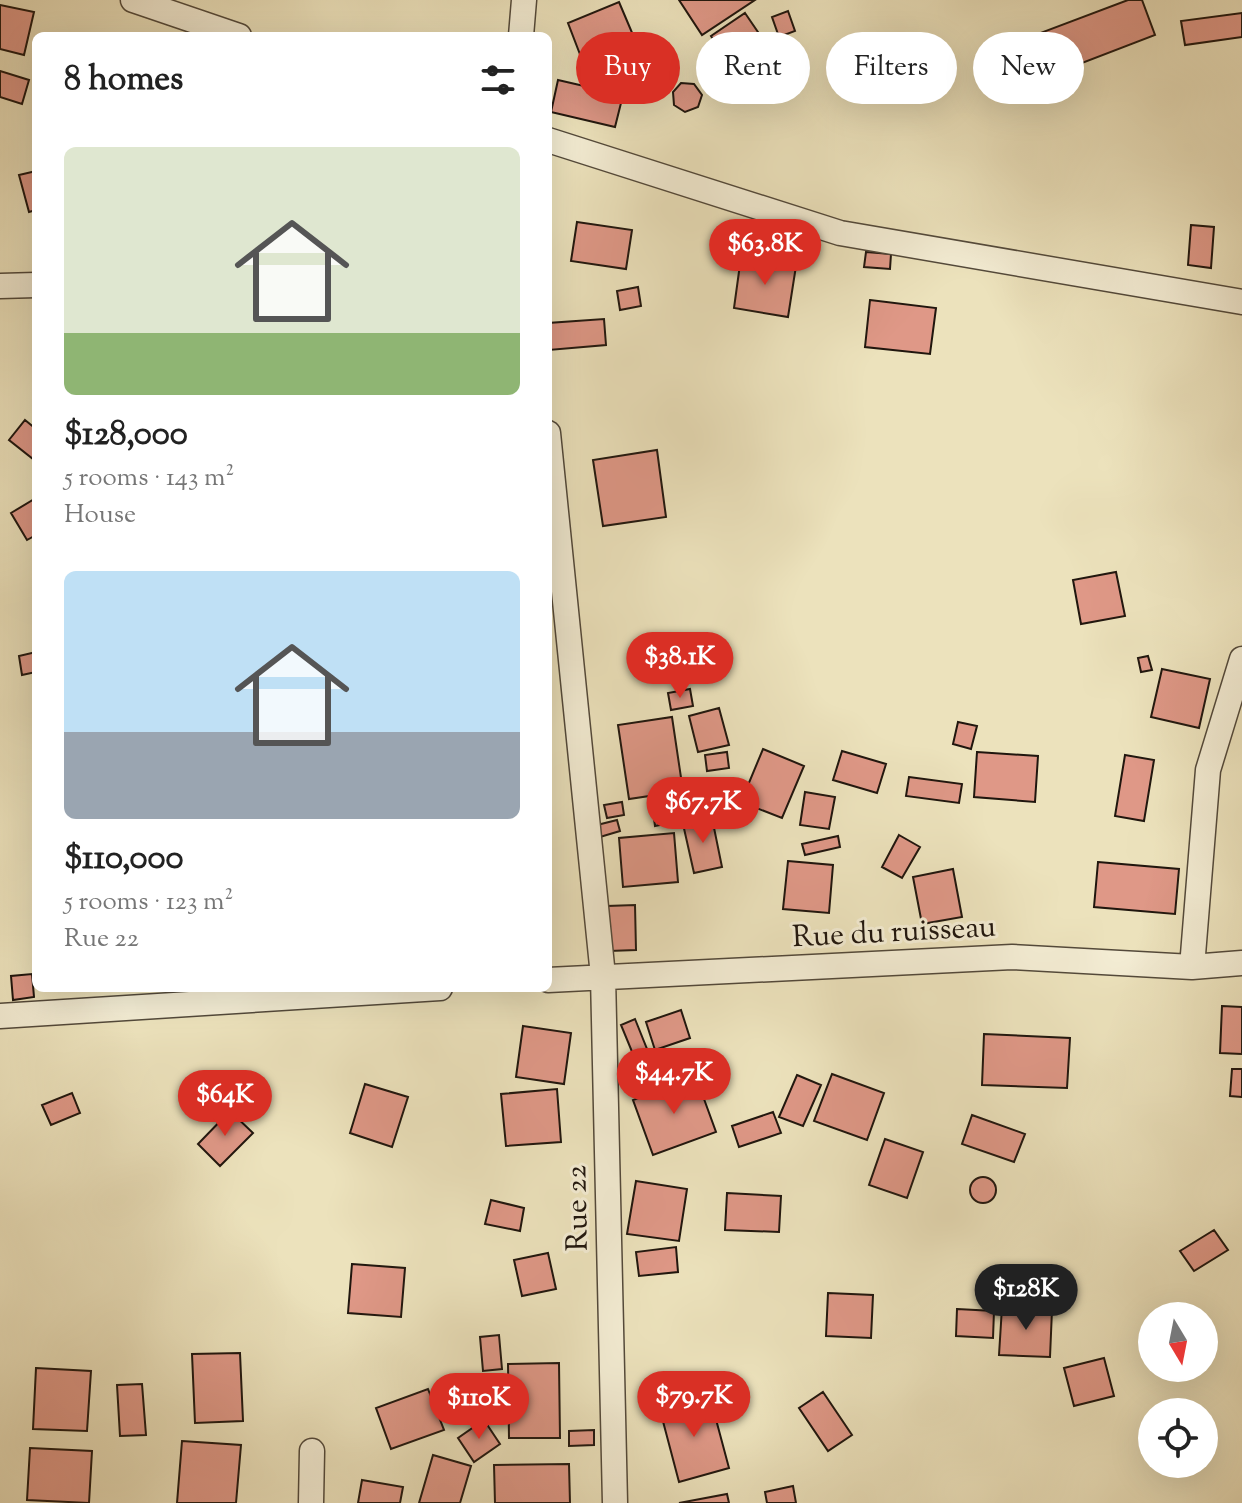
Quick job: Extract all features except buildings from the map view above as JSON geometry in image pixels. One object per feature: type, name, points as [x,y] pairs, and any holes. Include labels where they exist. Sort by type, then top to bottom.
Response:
[{"type":"street","points":[[133,0],[227,32]]},
{"type":"street","points":[[521,32],[524,0]]},
{"type":"street","points":[[552,141],[840,233],[1242,302]]},
{"type":"street","points":[[0,286],[32,285]]},
{"type":"street","name":"Rue 22","points":[[552,472],[603,976],[615,1503]]},
{"type":"street","points":[[1192,967],[1208,770],[1242,659]]},
{"type":"street","name":"Rue du ruisseau","points":[[552,980],[1012,957],[1192,967],[1242,963]]},
{"type":"street","points":[[0,1016],[331,992]]},
{"type":"street","points":[[311,1503],[312,1451]]}]
